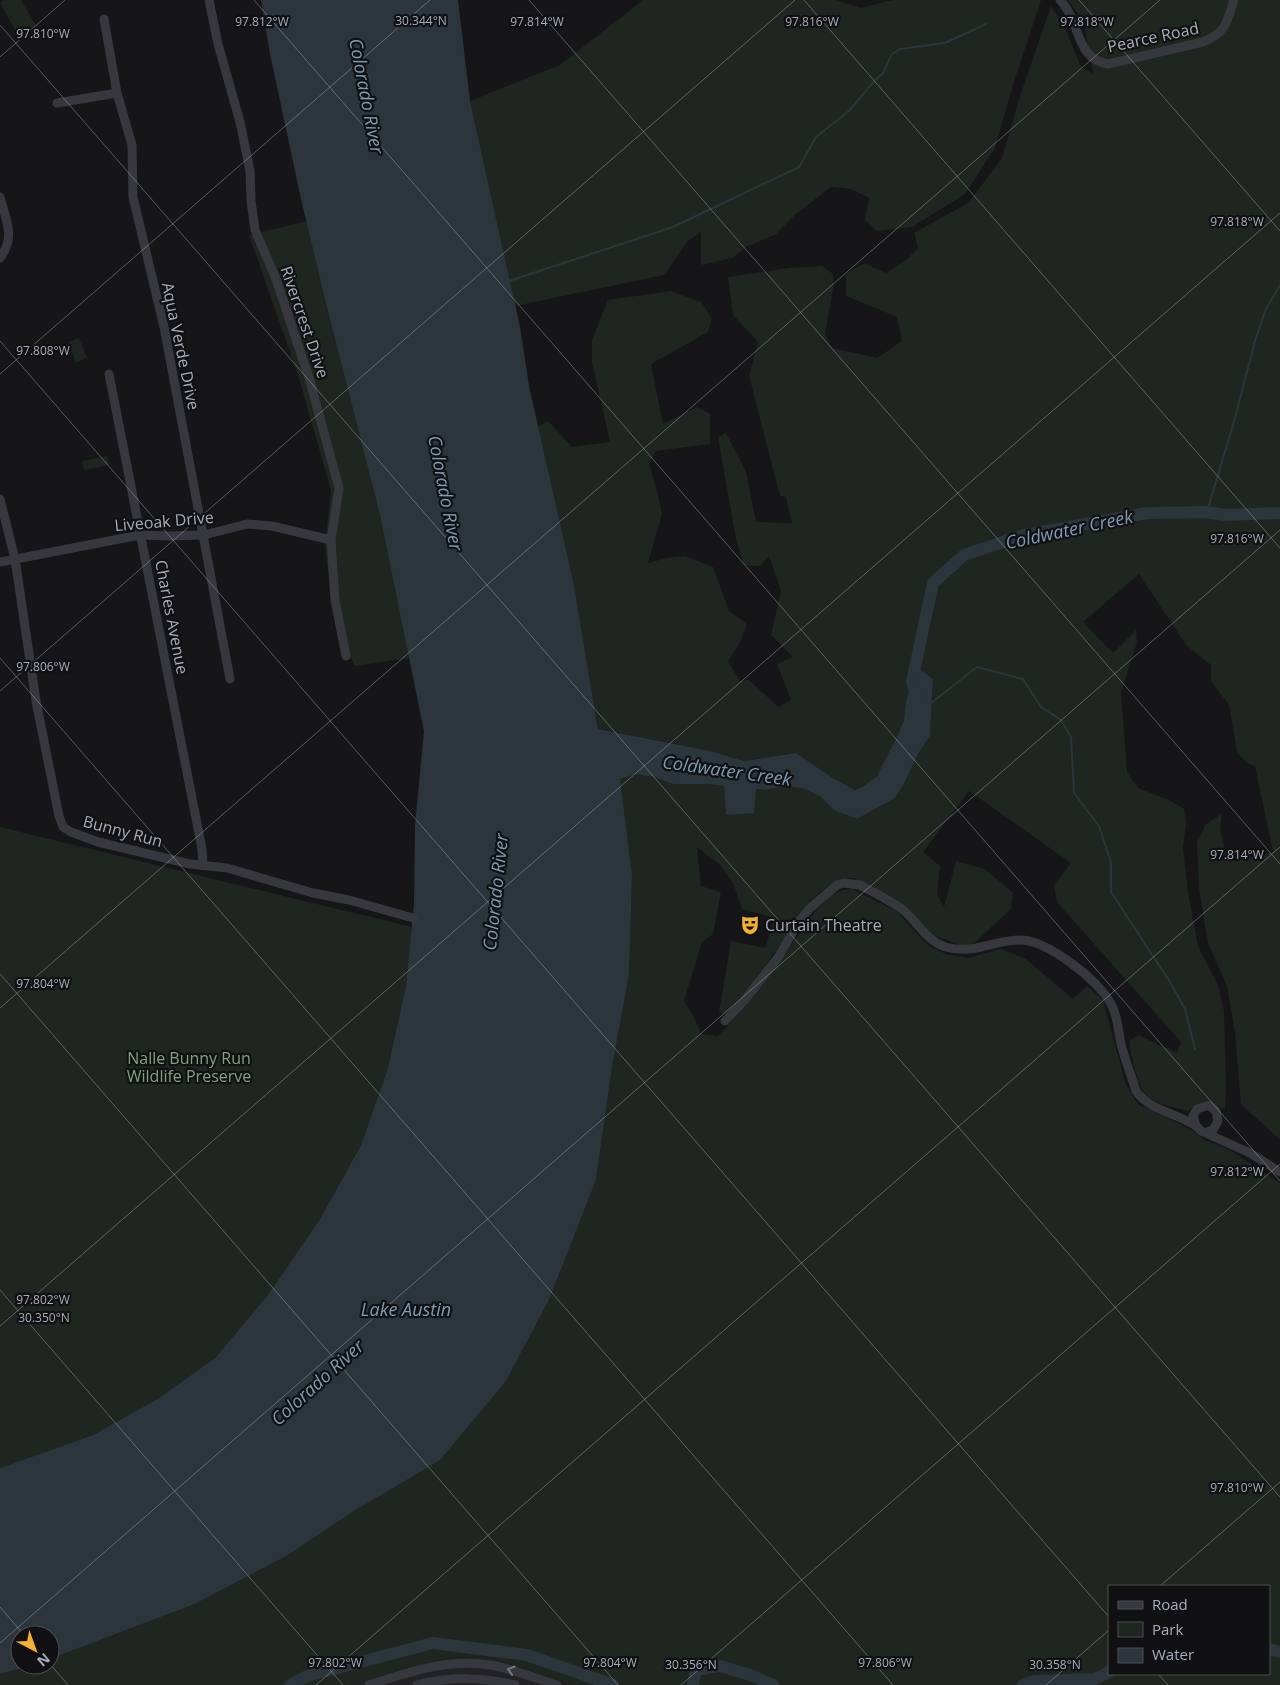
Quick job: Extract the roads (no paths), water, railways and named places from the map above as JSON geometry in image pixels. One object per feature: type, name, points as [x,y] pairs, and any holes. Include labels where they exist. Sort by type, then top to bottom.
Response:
[{"type":"street","name":"Rivercrest Drive","points":[[209,0],[218,44],[240,122],[250,171],[251,201],[255,230],[276,279],[304,362],[340,488],[331,540],[335,600],[346,656]]},
{"type":"street","name":"Pearce Road","points":[[1060,0],[1076,24],[1085,52],[1098,62],[1108,64],[1215,38],[1224,28],[1234,0]]},
{"type":"street","name":"Aqua Verde Drive","points":[[104,20],[117,93],[132,145],[133,197],[164,326],[230,679]]},
{"type":"street","points":[[57,103],[117,93]]},
{"type":"street","points":[[0,197],[10,238],[7,249],[0,258]]},
{"type":"street","name":"Charles Avenue","points":[[109,374],[202,849],[203,866]]},
{"type":"street","name":"Bunny Run","points":[[0,499],[15,559],[36,701],[59,816],[63,826],[71,832],[98,842],[203,866],[227,868],[313,893],[349,900],[413,918]]},
{"type":"street","name":"Liveoak Drive","points":[[0,562],[140,535],[204,535],[247,524],[272,526],[331,540]]},
{"type":"street","points":[[725,1021],[744,1001],[777,959],[800,920],[809,909],[838,885],[844,883],[860,885],[900,908],[929,938],[943,946],[957,950],[969,950],[1003,942],[1024,940],[1047,948],[1087,977],[1102,991],[1111,1003],[1117,1018],[1121,1046],[1136,1091],[1140,1096],[1147,1102],[1174,1116],[1189,1121],[1201,1131],[1207,1132],[1250,1153],[1280,1172]]},
{"type":"street","points":[[1196,1126],[1194,1113],[1205,1105],[1209,1105],[1216,1110],[1218,1122],[1213,1130],[1207,1132]]},
{"type":"street","points":[[369,1685],[432,1666],[450,1663],[469,1663],[507,1669],[557,1685]]},
{"type":"street","points":[[417,1685],[439,1679],[466,1677],[515,1685]]},
{"type":"water","name":"Lake Austin","points":[[261,0],[458,0],[470,101],[520,327],[529,386],[574,585],[598,729],[710,751],[744,761],[796,753],[833,778],[855,790],[877,776],[898,735],[904,720],[906,702],[916,666],[933,679],[930,736],[918,754],[895,798],[857,819],[834,810],[821,797],[802,788],[785,786],[765,790],[756,789],[754,813],[726,815],[724,786],[673,784],[654,777],[636,774],[620,779],[632,874],[629,975],[612,1067],[596,1180],[549,1300],[506,1381],[440,1460],[354,1511],[288,1555],[195,1604],[60,1655],[60,1625],[10,1625],[10,1671],[0,1674],[0,1468],[93,1435],[159,1398],[215,1358],[267,1296],[320,1219],[361,1145],[387,1071],[406,986],[414,904],[415,826],[424,731],[380,515],[301,199],[270,54]]},
{"type":"waterway","points":[[509,281],[673,227],[799,167],[816,137],[850,110],[883,73],[892,54],[900,49],[945,43],[986,24]]},
{"type":"waterway","points":[[1207,512],[1235,418],[1255,341],[1266,309],[1280,285]]},
{"type":"waterway","name":"Coldwater Creek","points":[[916,697],[912,681],[933,583],[964,555],[1024,535],[1147,513],[1207,512],[1225,515],[1280,513]]},
{"type":"waterway","points":[[930,704],[977,667],[1023,679],[1041,707],[1061,720],[1071,737],[1074,793],[1099,826],[1111,862],[1111,892],[1170,982],[1185,1009],[1195,1049]]},
{"type":"waterway","points":[[290,1685],[307,1676],[433,1643],[527,1655],[613,1685]]},
{"type":"waterway","points":[[1270,1649],[1280,1652]]},
{"type":"waterway","points":[[693,1685],[696,1670],[720,1666],[750,1675],[773,1685]]},
{"type":"waterway","points":[[1023,1685],[1034,1681],[1095,1679],[1108,1672]]},
{"type":"place","name":"Curtain Theatre","points":[[750,925]]},
{"type":"water label","name":"Colorado River","points":[[367,96]]},
{"type":"water label","name":"Colorado River","points":[[446,493]]},
{"type":"water label","name":"Colorado River","points":[[495,892]]},
{"type":"water label","name":"Colorado River","points":[[317,1382]]},
{"type":"park label","name":"Nalle Bunny Run Wildlife Preserve","points":[[189,1067]]}]
